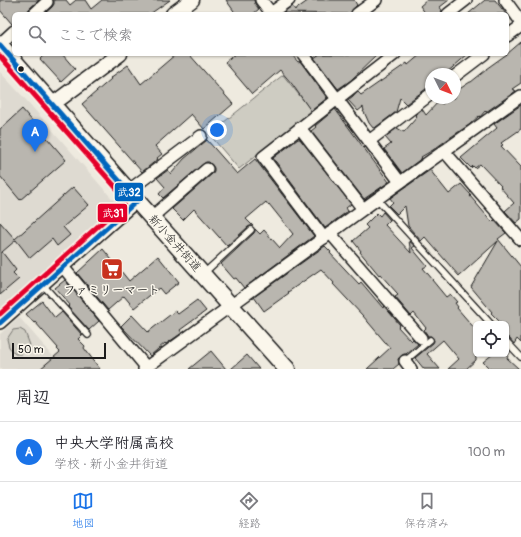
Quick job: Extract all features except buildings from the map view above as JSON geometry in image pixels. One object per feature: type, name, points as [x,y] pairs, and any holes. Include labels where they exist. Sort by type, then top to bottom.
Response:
[{"type":"main road","name":"新小金井街道","points":[[0,44],[287,369]]},
{"type":"street","points":[[176,12],[192,0]]},
{"type":"street","points":[[261,0],[270,12]]},
{"type":"street","points":[[274,12],[289,0]]},
{"type":"street","points":[[360,12],[376,0]]},
{"type":"street","points":[[451,12],[466,0]]},
{"type":"street","points":[[505,0],[521,22]]},
{"type":"street","points":[[36,12],[47,2]]},
{"type":"street","points":[[509,35],[521,26]]},
{"type":"street","points":[[0,44],[12,34]]},
{"type":"street","points":[[53,104],[117,56]]},
{"type":"street","points":[[305,56],[400,182]]},
{"type":"street","points":[[393,56],[263,157],[327,235],[425,339]]},
{"type":"street","points":[[461,71],[481,56]]},
{"type":"street","points":[[63,267],[145,368],[400,182],[521,96]]},
{"type":"street","points":[[369,141],[425,99]]},
{"type":"street","points":[[300,128],[363,210]]},
{"type":"street","points":[[0,323],[63,267],[133,196],[201,136]]},
{"type":"street","points":[[444,151],[521,240]]},
{"type":"street","points":[[152,217],[207,169]]},
{"type":"lane","points":[[377,199],[488,321]]},
{"type":"lane","points":[[203,274],[251,230]]},
{"type":"lane","points":[[43,285],[88,335]]},
{"type":"lane","points":[[408,365],[425,339]]},
{"type":"lane","points":[[509,344],[521,357]]},
{"type":"shaded area","points":[[0,72],[115,202],[114,212],[0,312]]},
{"type":"shaded area","points":[[283,75],[312,111],[239,169],[209,134]]},
{"type":"shaded area","points":[[19,317],[64,369],[0,368],[0,334]]},
{"type":"shaded area","points":[[20,329],[25,332],[30,345],[21,354],[15,354],[9,347],[7,339],[13,330]]},
{"type":"transit line","name":"武32","points":[[0,45],[137,201],[0,323]]},
{"type":"transit line","name":"武31","points":[[0,56],[127,200],[0,314]]},
{"type":"place","name":"中央大学附属高校","points":[[35,152]]},
{"type":"place","name":"ファミリーマート","points":[[112,269]]}]
